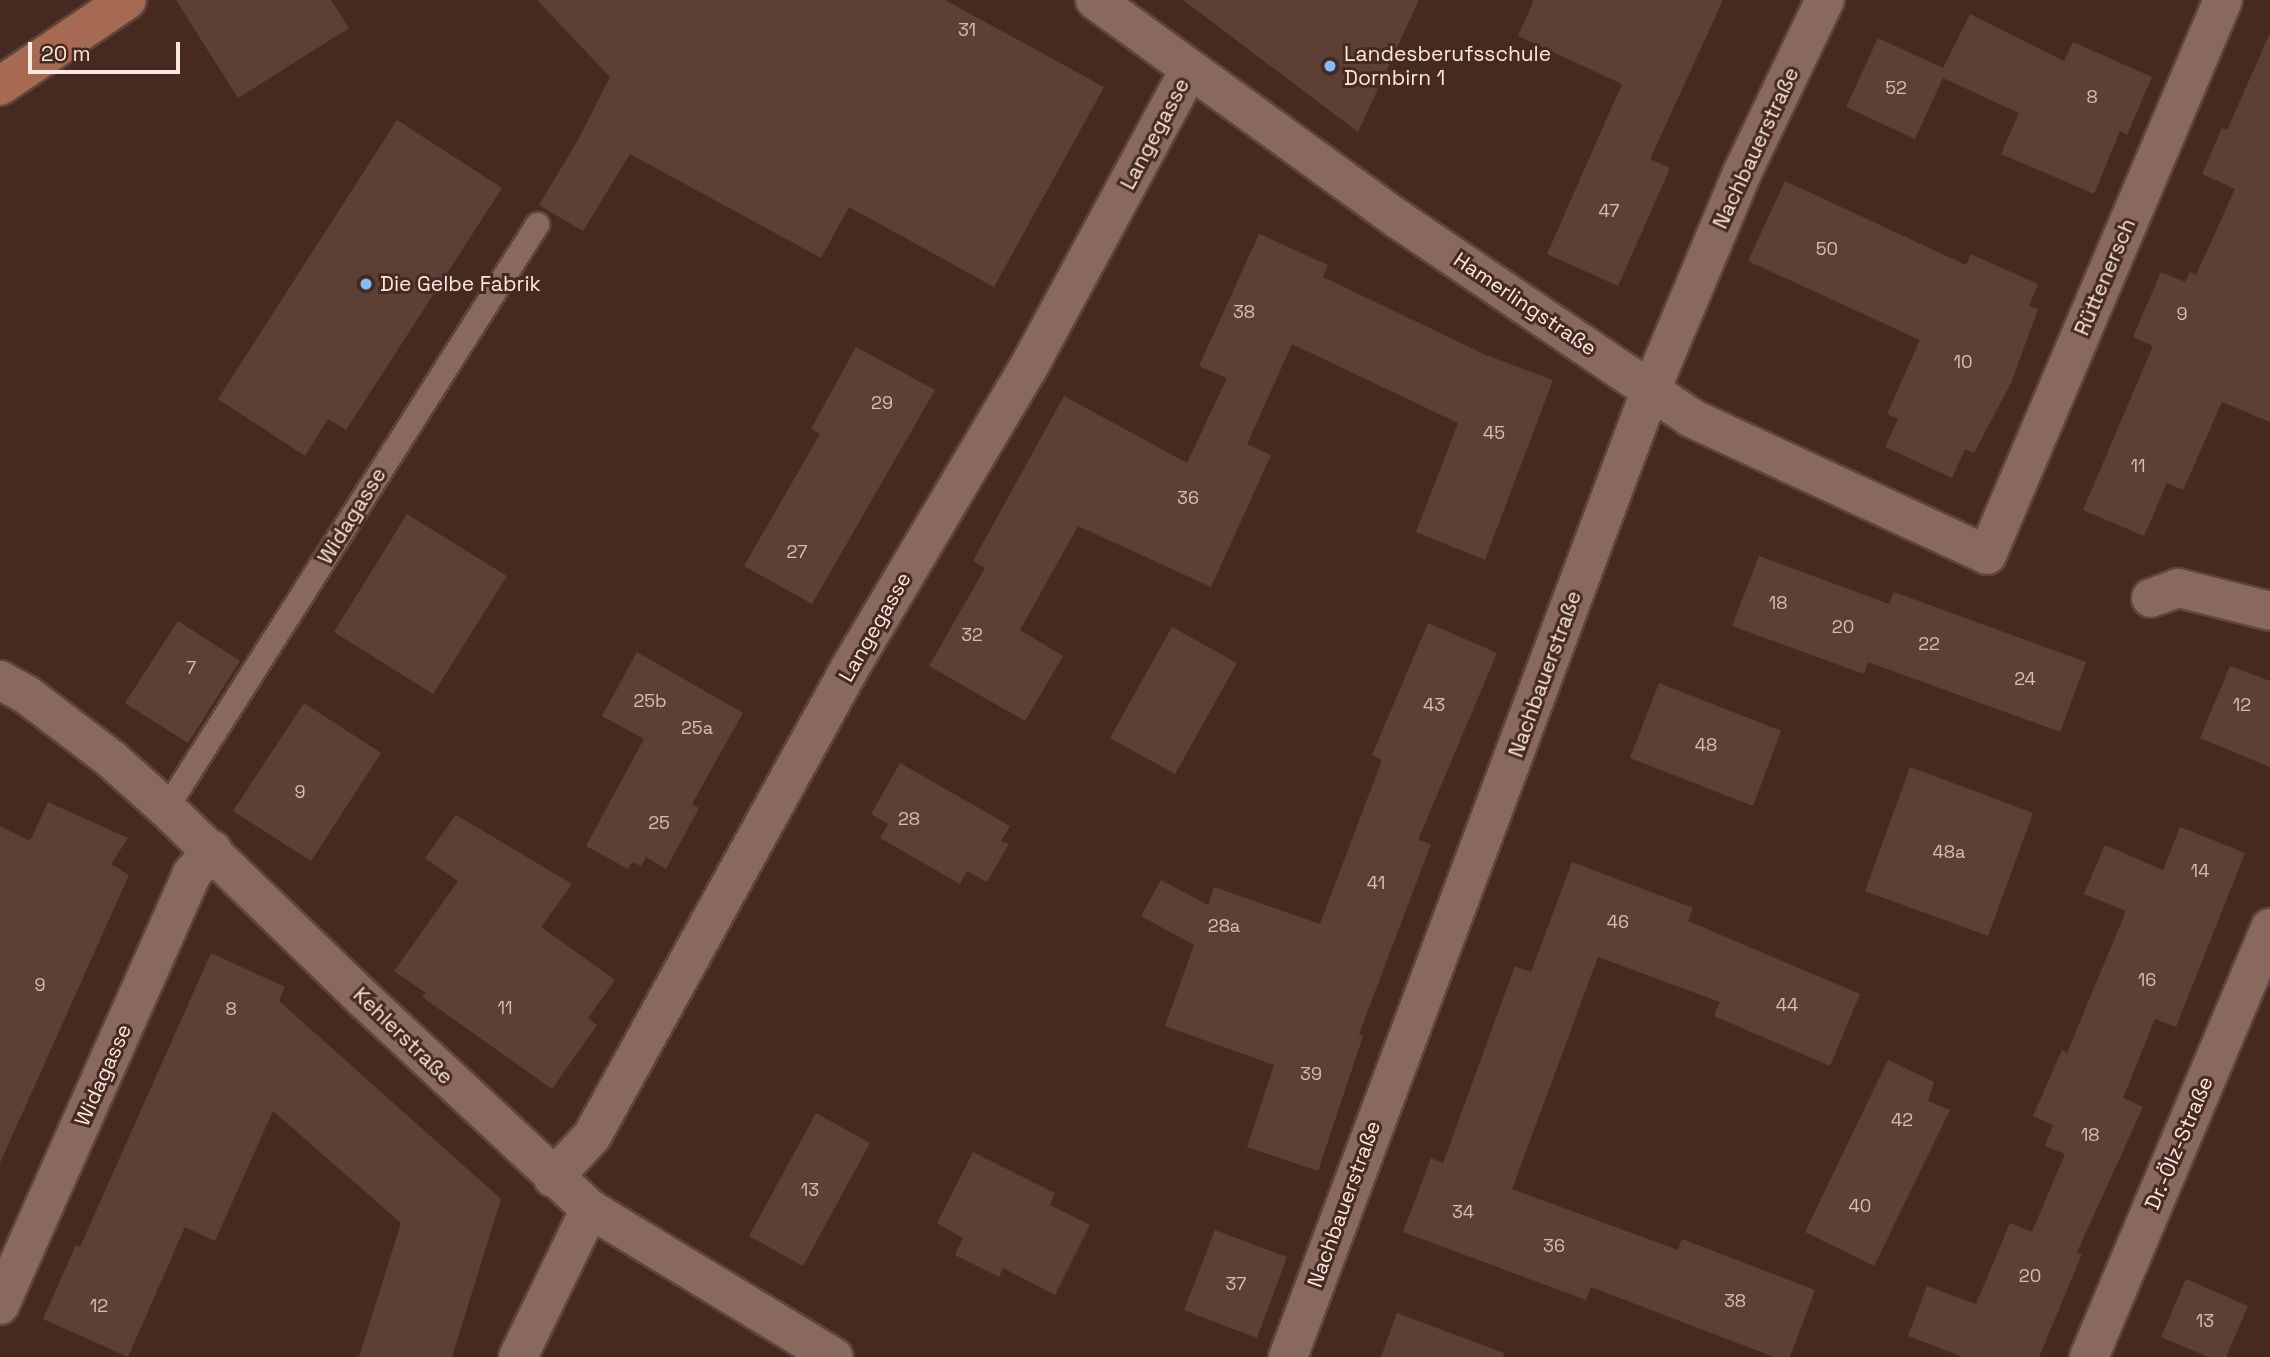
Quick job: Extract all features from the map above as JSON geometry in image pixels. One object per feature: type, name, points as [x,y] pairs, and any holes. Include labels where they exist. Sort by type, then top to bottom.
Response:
[{"type":"main road","points":[[0,86],[127,0]]},
{"type":"street","name":"Hamerlingstraße","points":[[1094,0],[1399,220],[1603,355],[1650,392],[1691,418],[1987,555]]},
{"type":"street","name":"Nachbauerstraße","points":[[1288,1357],[1650,392],[1742,173],[1825,0]]},
{"type":"street","name":"Rüttenersch","points":[[1987,555],[2223,0]]},
{"type":"street","name":"Langegasse","points":[[553,1178],[592,1136],[851,666],[1027,370],[1189,71]]},
{"type":"street","points":[[2151,598],[2178,588],[2270,611]]},
{"type":"street","name":"Kehlerstraße","points":[[0,680],[27,695],[111,759],[166,808],[553,1178],[590,1209],[833,1357]]},
{"type":"street","name":"Widagasse","points":[[0,1304],[191,875],[212,850]]},
{"type":"street","name":"Dr.-Ölz-Straße","points":[[2089,1357],[2270,929]]},
{"type":"street","points":[[518,1357],[590,1209]]},
{"type":"lane","name":"Widagasse","points":[[166,808],[537,224]]},
{"type":"building","points":[[176,0],[331,0],[349,28],[238,98]]},
{"type":"building","points":[[537,0],[945,0],[1104,87],[994,287],[849,207],[821,258],[630,154],[583,231],[539,205],[578,140],[610,77]]},
{"type":"building","name":"Landesberufsschule Dornbirn 1","points":[[1183,0],[1419,0],[1358,132]]},
{"type":"building","points":[[1534,0],[1723,0],[1650,159],[1670,168],[1618,286],[1547,254],[1622,84],[1518,36]]},
{"type":"building","points":[[1970,14],[2064,61],[2073,42],[2152,77],[2127,135],[2120,131],[2094,194],[2001,154],[2019,113],[1943,78],[1915,139],[1846,107],[1878,38],[1943,68]]},
{"type":"building","points":[[2270,33],[2270,422],[2222,402],[2183,490],[2167,483],[2144,536],[2083,510],[2153,346],[2133,337],[2161,272],[2185,282],[2190,272],[2196,275],[2235,189],[2202,174],[2222,128],[2227,130]]},
{"type":"building","name":"Die Gelbe Fabrik","points":[[397,120],[502,188],[346,430],[328,419],[305,456],[218,399]]},
{"type":"building","points":[[1785,181],[1966,265],[1971,254],[2038,284],[2029,306],[2038,309],[2011,383],[1974,453],[1965,449],[1952,478],[1885,447],[1898,419],[1887,414],[1920,340],[1748,261]]},
{"type":"building","points":[[1259,234],[1328,265],[1323,277],[1486,355],[1553,380],[1485,560],[1416,532],[1458,423],[1292,344],[1247,444],[1271,455],[1211,587],[1078,526],[1020,630],[1063,656],[1025,721],[929,666],[985,568],[973,561],[1064,396],[1187,463],[1227,378],[1199,366]]},
{"type":"building","points":[[856,347],[935,390],[812,604],[744,566],[820,434],[811,429]]},
{"type":"building","points":[[407,514],[507,576],[433,694],[334,632]]},
{"type":"building","points":[[1759,556],[1889,604],[1894,592],[2086,662],[2060,732],[1868,662],[1864,674],[1732,626]]},
{"type":"building","points":[[178,621],[240,661],[188,743],[125,703]]},
{"type":"building","points":[[1428,623],[1497,653],[1418,840],[1431,844],[1359,1034],[1363,1036],[1318,1171],[1247,1147],[1274,1065],[1165,1026],[1194,945],[1141,916],[1161,880],[1208,905],[1214,887],[1320,924],[1382,760],[1372,755]]},
{"type":"building","points":[[1172,627],[1237,663],[1175,774],[1110,738]]},
{"type":"building","points":[[637,652],[743,713],[692,804],[699,808],[666,869],[646,857],[641,866],[632,862],[628,869],[586,846],[644,739],[602,716]]},
{"type":"building","points":[[2230,666],[2270,681],[2270,767],[2200,738]]},
{"type":"building","points":[[1659,683],[1781,731],[1753,806],[1630,758]]},
{"type":"building","points":[[304,703],[381,753],[311,861],[233,811]]},
{"type":"building","points":[[900,763],[1010,826],[1001,841],[1009,844],[987,882],[967,871],[960,884],[880,838],[888,824],[871,814]]},
{"type":"building","points":[[1910,767],[2033,813],[1988,936],[1865,891]]},
{"type":"building","points":[[48,802],[128,838],[111,864],[129,875],[0,1163],[0,826],[30,841]]},
{"type":"building","points":[[456,815],[572,884],[541,927],[615,980],[588,1018],[597,1025],[552,1089],[422,997],[426,993],[394,971],[458,881],[425,858]]},
{"type":"building","points":[[2180,827],[2245,853],[2176,1027],[2155,1019],[2123,1098],[2143,1107],[2077,1252],[2082,1254],[2039,1357],[1963,1357],[1908,1336],[1927,1286],[1976,1304],[2010,1223],[2032,1232],[2065,1154],[2045,1146],[2053,1125],[2033,1116],[2062,1050],[2067,1053],[2126,911],[2084,894],[2105,845],[2163,870]]},
{"type":"building","points":[[1572,862],[1693,908],[1688,921],[1860,994],[1830,1066],[1714,1016],[1720,1002],[1598,957],[1512,1189],[1678,1250],[1682,1239],[1815,1290],[1790,1357],[1774,1357],[1591,1287],[1586,1300],[1403,1232],[1431,1158],[1443,1163],[1515,966],[1531,972]]},
{"type":"building","points":[[211,953],[285,987],[279,1001],[501,1199],[452,1357],[359,1357],[401,1223],[273,1111],[215,1241],[185,1227],[128,1357],[43,1319],[76,1245],[80,1247]]},
{"type":"building","points":[[1888,1060],[1934,1082],[1928,1101],[1950,1110],[1874,1266],[1805,1232]]},
{"type":"building","points":[[816,1113],[870,1143],[803,1266],[749,1236]]},
{"type":"building","points":[[973,1152],[1055,1193],[1050,1205],[1090,1225],[1055,1295],[1003,1268],[999,1277],[955,1255],[963,1238],[937,1223]]},
{"type":"building","points":[[1215,1230],[1287,1257],[1257,1338],[1184,1310]]},
{"type":"building","points":[[2186,1279],[2248,1306],[2226,1357],[2208,1357],[2161,1337]]},
{"type":"building","points":[[1397,1313],[1504,1353],[1503,1357],[1381,1357]]},
{"type":"place","name":"Landesberufsschule Dornbirn 1","points":[[1330,66]]},
{"type":"place","name":"Die Gelbe Fabrik","points":[[366,284]]}]
